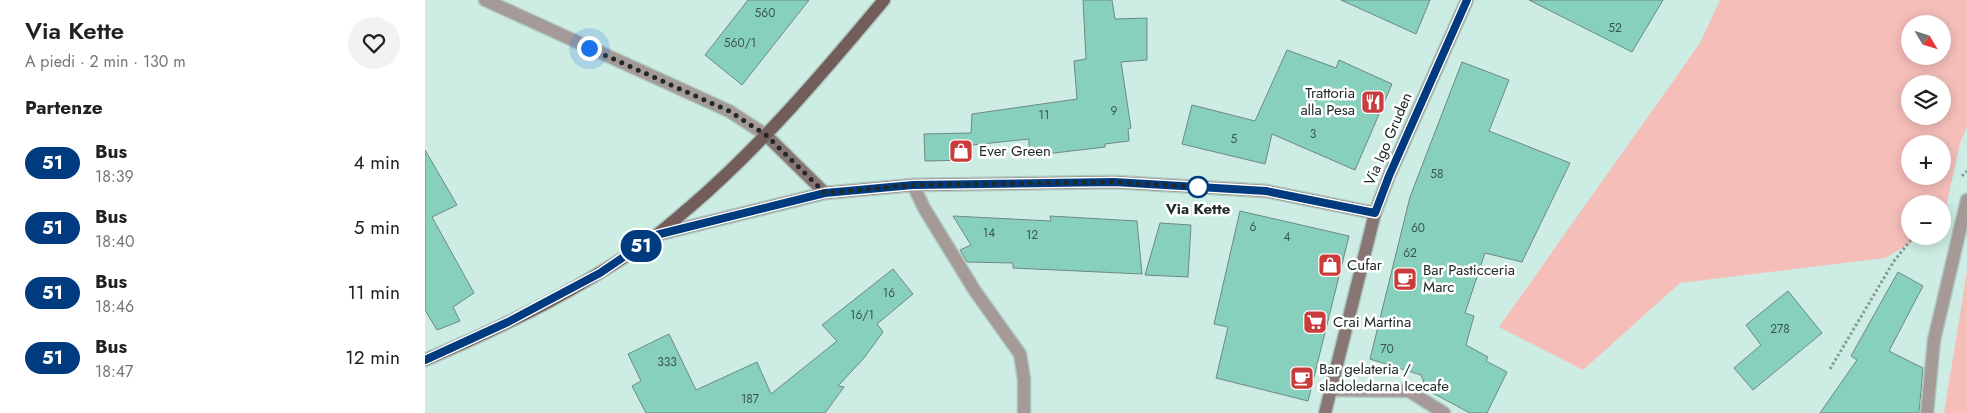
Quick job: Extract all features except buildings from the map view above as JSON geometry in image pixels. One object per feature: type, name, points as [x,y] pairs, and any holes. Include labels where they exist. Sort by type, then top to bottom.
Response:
[{"type":"main road","points":[[425,360],[508,322],[593,278],[656,235],[718,183],[766,135],[821,75],[884,0]]},
{"type":"street","points":[[485,0],[729,111],[766,135],[825,193]]},
{"type":"street","name":"Via Igo Gruden","points":[[1325,413],[1375,213],[1389,176],[1467,0]]},
{"type":"street","points":[[656,235],[825,193],[913,185],[1114,182],[1256,190],[1375,213]]},
{"type":"street","points":[[913,185],[924,208],[975,291],[1020,354],[1024,379],[1024,413]]},
{"type":"street","points":[[1927,413],[1934,340],[1967,200]]},
{"type":"street","points":[[1332,390],[1409,391],[1444,413]]},
{"type":"path","points":[[1831,369],[1894,261],[1907,245]]},
{"type":"shaded area","points":[[1720,0],[1967,0],[1967,127],[1960,143],[1951,184],[1951,135],[1901,135],[1901,185],[1951,185],[1949,195],[1901,195],[1901,245],[1907,245],[1885,258],[1680,283],[1583,370],[1499,327],[1700,43]]},
{"type":"shaded area","points":[[1967,271],[1967,413],[1944,413]]},
{"type":"bus line","name":"51","points":[[425,360],[508,322],[600,273],[656,235],[825,193],[913,185],[1114,182],[1266,191],[1375,213],[1389,176],[1467,0]]},
{"type":"place","name":"Trattoria alla Pesa","points":[[1373,102]]},
{"type":"place","name":"Ever Green","points":[[961,151]]},
{"type":"place","name":"Via Kette","points":[[1198,187]]},
{"type":"place","name":"Cufar","points":[[1330,265]]},
{"type":"place","name":"Bar Pasticceria Marc","points":[[1405,279]]},
{"type":"place","name":"Crai Martina","points":[[1315,322]]},
{"type":"place","name":"Bar gelateria / sladoledarna Icecafe","points":[[1302,378]]},
{"type":"route","points":[[589,48],[729,111],[766,135],[825,193],[913,185],[1114,182],[1198,187]]}]
